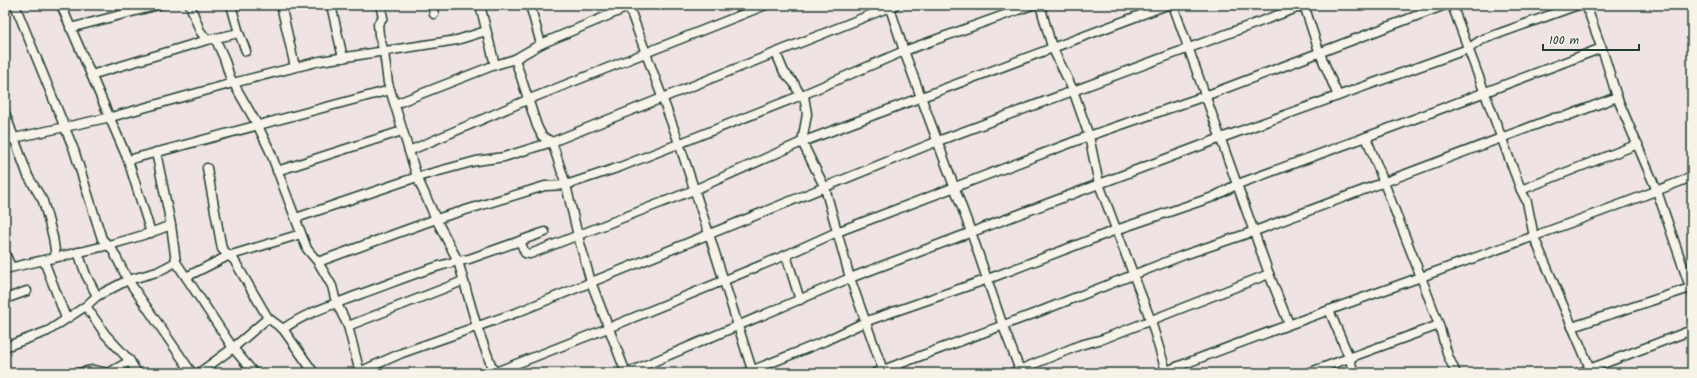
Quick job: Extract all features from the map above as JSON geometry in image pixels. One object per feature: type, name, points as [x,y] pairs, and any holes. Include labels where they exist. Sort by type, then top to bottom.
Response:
[{"type":"street","points":[[15,5],[79,163],[102,238],[118,258],[128,280],[192,373]]},
{"type":"street","points":[[61,5],[128,160],[152,233]]},
{"type":"street","points":[[70,28],[159,5]]},
{"type":"street","points":[[190,5],[200,31],[211,39],[233,83],[258,126],[270,151],[307,249],[318,262],[332,286],[336,302],[348,326],[359,373],[402,354],[518,312],[938,141],[1304,5],[1319,51],[1338,96]]},
{"type":"street","points":[[231,5],[246,51]]},
{"type":"street","points":[[281,5],[295,67]]},
{"type":"street","points":[[332,5],[343,58]]},
{"type":"street","points":[[380,5],[383,17],[378,24],[379,35],[384,52],[390,90],[402,131],[417,177],[436,219],[458,261],[477,327],[494,373],[786,255],[837,232],[1089,136],[1205,96],[1319,51],[1444,5]]},
{"type":"street","points":[[432,5],[434,14]]},
{"type":"street","points":[[480,5],[495,64]]},
{"type":"street","points":[[530,5],[541,44]]},
{"type":"street","points":[[318,262],[436,219],[545,186],[566,185],[620,167],[802,95],[904,51],[1032,5]]},
{"type":"street","points":[[1040,5],[1052,47],[1073,90],[1089,136],[1099,184],[1151,321],[1164,372],[1289,324],[1534,237],[1692,177]]},
{"type":"street","points":[[520,241],[525,253],[530,254],[694,190],[802,142],[1167,5]]},
{"type":"street","points":[[1173,5],[1255,231],[1269,274],[1289,324]]},
{"type":"street","points":[[1452,5],[1521,190],[1528,202],[1534,237],[1591,371]]},
{"type":"street","points":[[515,60],[536,126],[542,136],[552,142],[566,185],[591,282],[627,373],[850,278],[1221,138],[1468,49],[1481,40],[1578,5]]},
{"type":"street","points":[[1572,327],[1691,290],[1657,191],[1617,97],[1602,48],[1586,5]]},
{"type":"street","points":[[395,104],[495,64],[515,60],[541,44],[631,6],[646,53],[710,234],[750,372],[867,321],[988,279],[1116,230],[1213,196],[1238,184],[1602,48]]},
{"type":"street","points":[[409,151],[527,100],[761,6]]},
{"type":"street","points":[[296,218],[417,177],[476,161],[504,157],[552,142],[891,6],[904,51],[988,279],[1018,372],[1080,345],[1103,339],[1151,321],[1269,274]]},
{"type":"street","points":[[9,139],[22,138],[65,126],[110,117],[295,67],[457,40],[486,31]]},
{"type":"street","points":[[91,74],[211,39],[239,33]]},
{"type":"street","points":[[776,52],[784,72],[794,83],[798,92],[804,96],[806,114],[802,142],[824,188],[850,278],[867,321],[884,371]]},
{"type":"street","points":[[128,160],[390,90]]},
{"type":"street","points":[[875,373],[884,371],[1003,326],[1184,255],[1255,231],[1554,118],[1566,116],[1617,97]]},
{"type":"street","points":[[5,113],[9,139],[43,201],[53,237],[56,257]]},
{"type":"street","points":[[277,171],[402,131]]},
{"type":"street","points":[[1366,137],[1439,325],[1453,372]]},
{"type":"street","points":[[1521,190],[1638,144]]},
{"type":"street","points":[[156,152],[171,225],[176,262],[218,323],[233,348],[254,373]]},
{"type":"street","points":[[207,168],[222,249],[234,260],[268,318],[283,330],[314,373]]},
{"type":"street","points":[[5,253],[8,268],[44,261],[152,233],[171,225]]},
{"type":"street","points":[[283,330],[295,320],[336,302],[409,275],[469,259],[545,232]]},
{"type":"street","points":[[186,277],[228,256],[301,234]]},
{"type":"street","points":[[78,252],[97,296]]},
{"type":"street","points":[[786,255],[800,300]]},
{"type":"street","points":[[44,261],[66,318]]},
{"type":"street","points":[[5,348],[39,336],[86,306],[97,296],[128,280],[157,272],[176,262]]},
{"type":"street","points":[[348,326],[463,281]]},
{"type":"street","points":[[5,299],[27,291]]},
{"type":"street","points":[[86,306],[105,334],[130,361],[137,373]]},
{"type":"street","points":[[1329,310],[1349,357],[1354,373]]},
{"type":"street","points":[[199,373],[233,348],[268,318]]},
{"type":"street","points":[[1308,373],[1439,325]]},
{"type":"street","points":[[1579,373],[1591,371],[1692,330]]},
{"type":"street","points":[[78,373],[93,370],[108,372],[130,361]]}]
